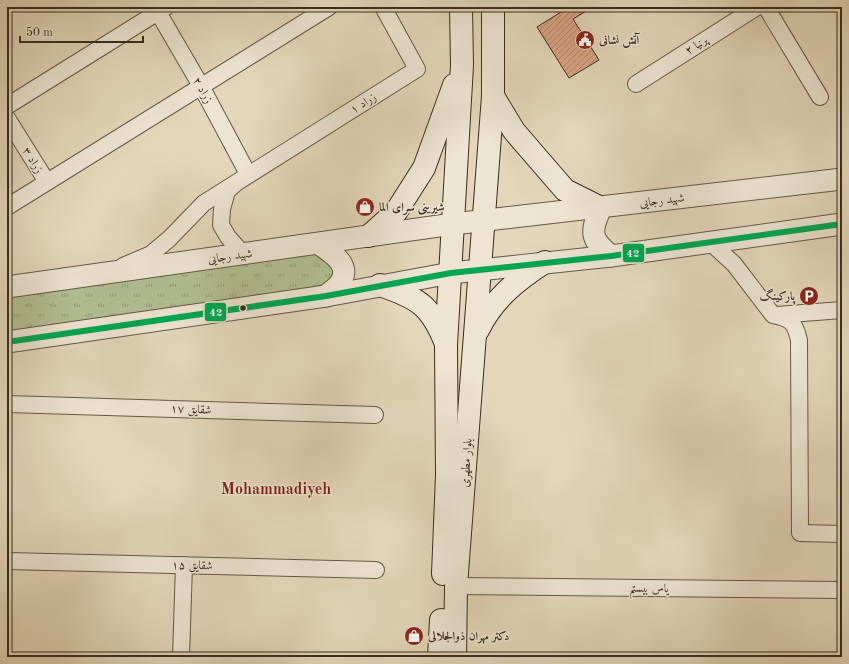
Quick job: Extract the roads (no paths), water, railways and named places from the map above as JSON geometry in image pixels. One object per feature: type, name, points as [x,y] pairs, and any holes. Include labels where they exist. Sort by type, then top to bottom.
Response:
[{"type":"main road","name":"بلوار مطهری","points":[[439,657],[447,475],[446,345],[462,65],[461,7]]},
{"type":"main road","name":"بلوار مطهری","points":[[455,657],[456,586],[480,269],[482,221],[493,96],[493,7]]},
{"type":"main road","points":[[370,236],[396,212],[424,168],[462,65]]},
{"type":"main road","points":[[493,96],[514,131],[565,190],[601,208]]},
{"type":"main road","points":[[475,337],[486,316],[503,293],[545,262]]},
{"type":"main road","points":[[380,285],[404,294],[424,305],[438,323],[446,345]]},
{"type":"street","points":[[7,207],[329,7]]},
{"type":"street","name":"زراد ۱","points":[[248,174],[417,69],[382,7]]},
{"type":"street","name":"پرنیا ۲","points":[[636,84],[757,7]]},
{"type":"street","points":[[766,7],[820,97]]},
{"type":"street","points":[[7,106],[160,9]]},
{"type":"street","name":"زراد ۲","points":[[160,9],[248,174]]},
{"type":"street","name":"زراد ۳","points":[[7,118],[47,182]]},
{"type":"street","points":[[243,254],[228,237],[221,225],[222,209],[227,191],[248,174]]},
{"type":"street","points":[[105,274],[151,254],[169,239],[204,203],[248,174]]},
{"type":"street","name":"شهید رجایی","points":[[7,287],[453,224],[842,179]]},
{"type":"street","points":[[601,208],[594,223],[593,233],[597,245],[611,256]]},
{"type":"street","points":[[7,342],[326,296],[451,272],[611,256],[842,224]]},
{"type":"street","points":[[710,242],[734,264],[773,315],[785,317],[796,326],[799,340],[800,533],[842,534]]},
{"type":"street","points":[[319,244],[338,257],[344,268],[341,283],[326,296]]},
{"type":"street","points":[[773,315],[842,310]]},
{"type":"street","name":"شقایق ۱۷","points":[[7,404],[375,415]]},
{"type":"street","name":"شقایق ۱۵","points":[[7,561],[376,570]]},
{"type":"street","points":[[181,657],[184,565]]},
{"type":"street","name":"یاس بیستم","points":[[456,586],[842,590]]},
{"type":"place","name":"آتش نشانی","points":[[585,40]]},
{"type":"place","name":"شیرینی سرای الما","points":[[365,207]]},
{"type":"place","name":"پارکینگ","points":[[809,296]]},
{"type":"place","name":"دکتر مهران ذوالجلالی","points":[[414,636]]},
{"type":"district","name":"Mohammadiyeh","points":[[276,488]]}]
